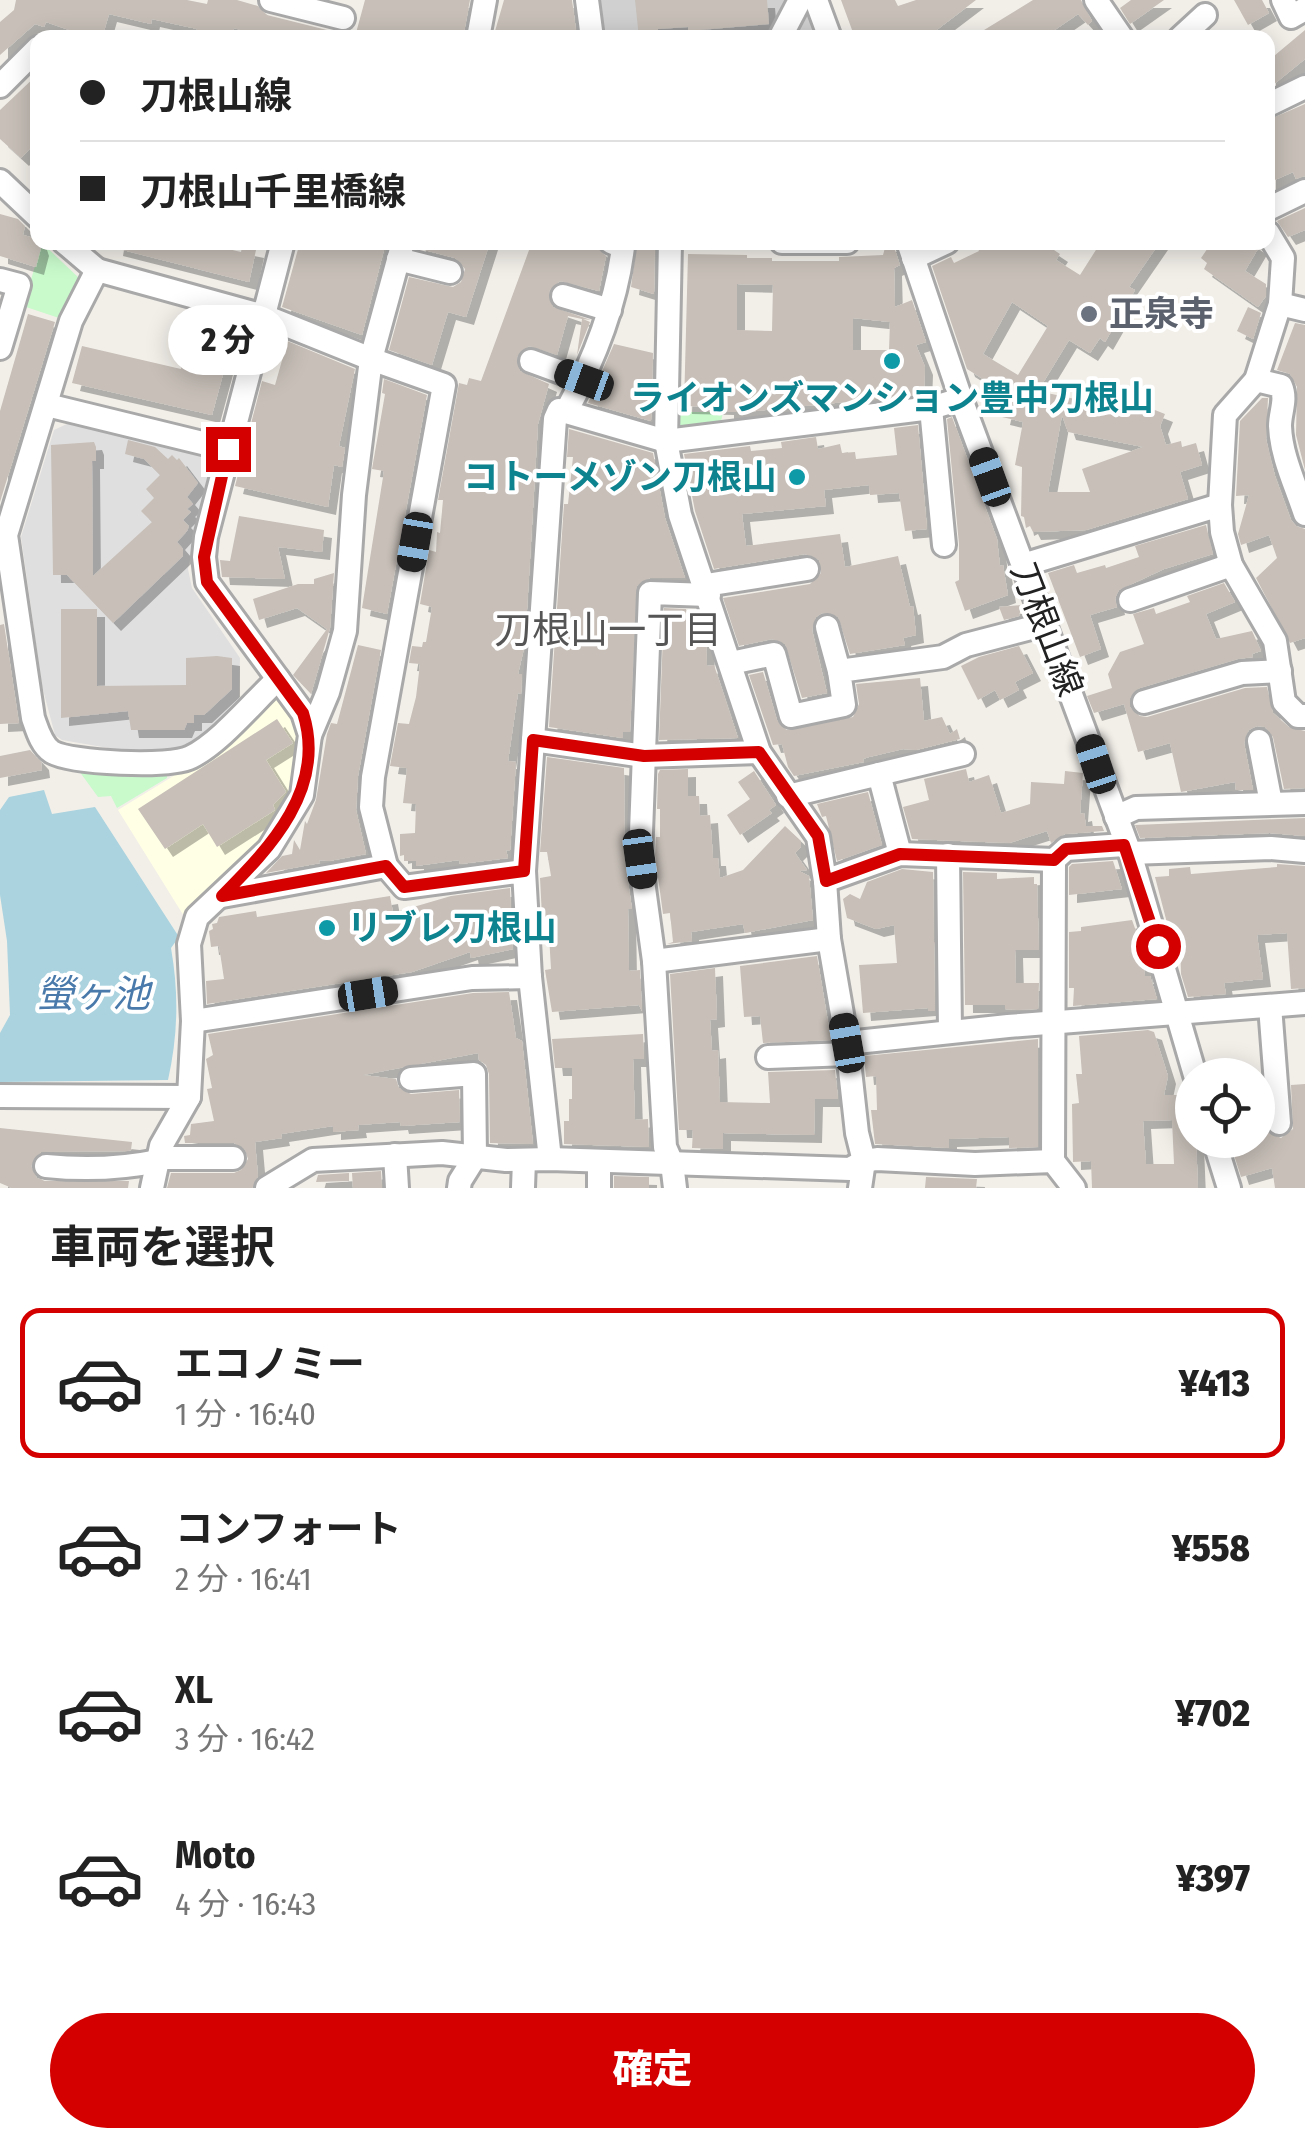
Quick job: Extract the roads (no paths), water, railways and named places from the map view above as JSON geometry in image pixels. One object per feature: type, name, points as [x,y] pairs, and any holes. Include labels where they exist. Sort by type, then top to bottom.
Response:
[{"type":"street","points":[[271,0],[343,18]]},
{"type":"street","points":[[479,30],[485,0]]},
{"type":"street","points":[[586,0],[591,30]]},
{"type":"street","points":[[784,30],[800,0]]},
{"type":"street","points":[[816,0],[827,30]]},
{"type":"street","points":[[1096,0],[1117,30]]},
{"type":"street","points":[[1282,0],[1292,17],[1305,9]]},
{"type":"street","points":[[1188,30],[1204,15]]},
{"type":"street","points":[[0,86],[30,55]]},
{"type":"street","points":[[1275,102],[1305,87]]},
{"type":"street","points":[[0,180],[30,209]]},
{"type":"street","points":[[1275,206],[1305,191]]},
{"type":"street","points":[[1275,245],[1283,258],[1280,304],[1256,380],[1225,415],[1220,504],[1222,532],[1232,566],[1275,640],[1284,702],[1298,716],[1305,716]]},
{"type":"street","points":[[73,250],[96,270],[264,316],[371,360],[444,384],[373,777],[371,807],[386,866],[404,887],[524,871]]},
{"type":"street","points":[[281,250],[204,557],[207,582],[303,713],[310,735]]},
{"type":"street","points":[[566,412],[584,380],[610,310],[622,250]]},
{"type":"street","points":[[670,250],[666,441],[680,515],[759,752],[818,836],[826,881],[829,939],[864,1161],[860,1188]]},
{"type":"street","name":"刀根山線","points":[[911,250],[961,399],[1127,849],[1190,1058]]},
{"type":"street","points":[[152,1188],[161,1146],[188,1097],[193,1021],[189,944],[198,917],[269,849],[302,795],[310,735],[328,692],[344,630],[354,494],[371,360],[400,251],[450,272]]},
{"type":"street","points":[[96,270],[71,321],[47,405],[8,504],[7,603],[33,718],[43,743],[53,753],[130,763],[188,759],[210,744],[278,678]]},
{"type":"street","points":[[0,280],[19,285],[0,348]]},
{"type":"street","points":[[562,296],[610,310]]},
{"type":"street","points":[[1280,304],[1305,310]]},
{"type":"street","points":[[532,361],[584,380]]},
{"type":"street","points":[[1256,380],[1280,386],[1285,395],[1280,421],[1282,443],[1305,514]]},
{"type":"street","points":[[550,1159],[530,977],[524,871],[555,419],[559,410],[666,441],[931,408],[961,399]]},
{"type":"street","points":[[47,405],[228,449]]},
{"type":"street","points":[[931,408],[944,545]]},
{"type":"street","points":[[1023,565],[1220,504]]},
{"type":"street","points":[[1130,600],[1232,566]]},
{"type":"street","points":[[675,1188],[666,1148],[654,961],[640,859],[650,593],[707,590],[807,569]]},
{"type":"street","points":[[839,671],[943,657],[966,645],[1046,624]]},
{"type":"street","points":[[730,664],[774,654],[791,716],[844,704],[827,626]]},
{"type":"street","points":[[1144,702],[1242,673],[1280,671]]},
{"type":"street","points":[[533,740],[644,756],[759,752]]},
{"type":"street","points":[[1259,740],[1271,803]]},
{"type":"street","points":[[788,796],[962,754]]},
{"type":"street","points":[[878,774],[900,854]]},
{"type":"street","points":[[1116,818],[1136,808],[1305,802]]},
{"type":"street","points":[[826,881],[900,854],[1054,860],[1066,849],[1305,850]]},
{"type":"street","points":[[948,855],[950,1032]]},
{"type":"street","points":[[1054,860],[1053,1161],[1074,1188]]},
{"type":"street","points":[[222,896],[386,866]]},
{"type":"street","points":[[654,961],[829,939]]},
{"type":"street","points":[[193,1021],[472,978],[530,977]]},
{"type":"street","points":[[768,1057],[950,1032],[1305,1003]]},
{"type":"street","points":[[1270,1006],[1279,1123]]},
{"type":"street","points":[[411,1079],[474,1074],[474,1157],[460,1188]]},
{"type":"street","points":[[0,1096],[188,1097]]},
{"type":"street","points":[[266,1188],[302,1178],[313,1160],[442,1153],[524,1160],[672,1163],[741,1177],[850,1169],[864,1161],[1053,1161]]},
{"type":"street","points":[[395,1155],[397,1188]]},
{"type":"street","points":[[46,1166],[85,1170],[123,1168],[158,1160],[233,1158]]},
{"type":"street","points":[[1220,1158],[1229,1188]]},
{"type":"street","points":[[522,1188],[524,1160]]},
{"type":"street","points":[[599,1162],[599,1188]]},
{"type":"water","name":"螢ヶ池","points":[[44,790],[52,814],[95,807],[179,937],[171,948],[176,1014],[168,1080],[0,1082],[0,1033],[10,1015],[7,941],[0,895],[0,810],[9,797]]},
{"type":"place","name":"正泉寺","points":[[1089,314]]},
{"type":"place","name":"ライオンズマンション豊中刀根山","points":[[892,361]]},
{"type":"place","name":"コトーメゾン刀根山","points":[[797,477]]},
{"type":"place","name":"リブレ刀根山","points":[[327,928]]},
{"type":"district","name":"刀根山一丁目","points":[[608,630]]}]
